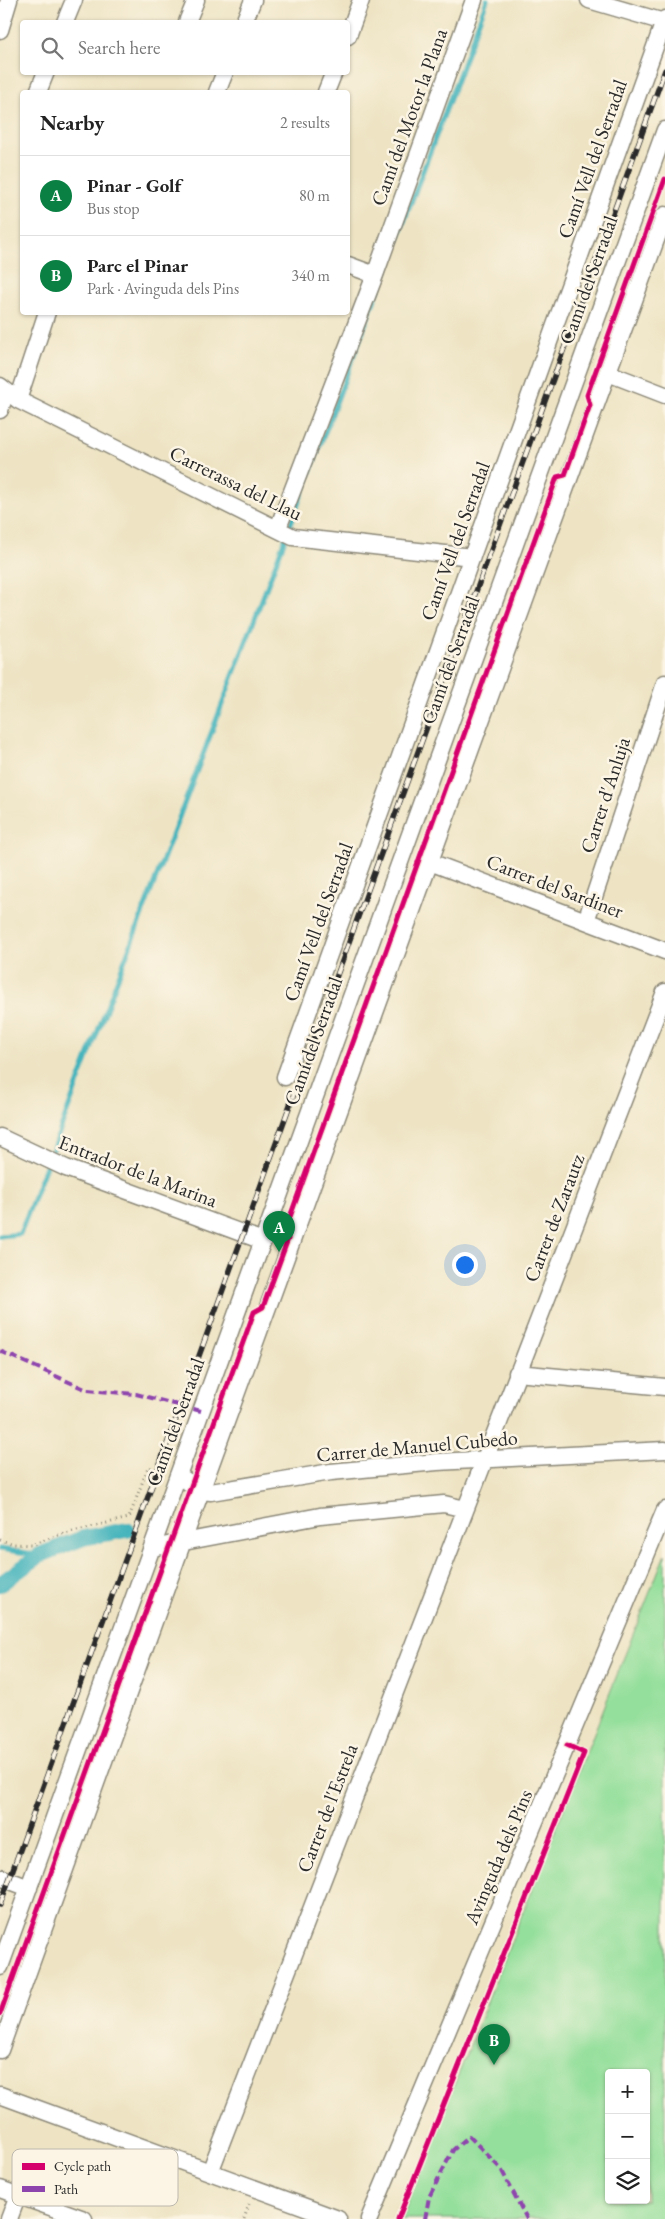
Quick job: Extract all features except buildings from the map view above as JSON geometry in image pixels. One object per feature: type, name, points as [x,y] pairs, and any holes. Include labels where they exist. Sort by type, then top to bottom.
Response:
[{"type":"street","points":[[0,30],[9,0]]},
{"type":"street","points":[[66,20],[74,0]]},
{"type":"street","points":[[188,20],[196,0]]},
{"type":"street","points":[[245,20],[253,0]]},
{"type":"street","points":[[350,30],[361,0]]},
{"type":"street","name":"Camí del Motor la Plana","points":[[278,528],[375,275],[474,0]]},
{"type":"street","points":[[589,0],[664,20]]},
{"type":"street","name":"Camí Vell del Serradal","points":[[285,1077],[664,20]]},
{"type":"street","points":[[39,90],[45,75]]},
{"type":"street","points":[[218,90],[224,75]]},
{"type":"street","points":[[327,90],[333,75]]},
{"type":"street","name":"Camí del Serradal","points":[[0,1967],[665,130]]},
{"type":"street","points":[[0,2050],[665,215]]},
{"type":"street","points":[[350,266],[375,275]]},
{"type":"street","points":[[0,410],[46,315]]},
{"type":"street","points":[[608,372],[665,395]]},
{"type":"street","name":"Carrerassa del Llau","points":[[8,392],[293,537],[472,558]]},
{"type":"street","name":"Carrer d'Anluja","points":[[586,921],[665,683]]},
{"type":"street","name":"Carrer del Sardiner","points":[[430,862],[665,951]]},
{"type":"street","name":"Carrer de Zarautz","points":[[483,1461],[665,992]]},
{"type":"street","name":"Entrador de la Marina","points":[[0,1137],[66,1168],[263,1241]]},
{"type":"street","points":[[516,1373],[665,1387]]},
{"type":"street","name":"Carrer de Manuel Cubedo","points":[[201,1491],[211,1492],[331,1472],[437,1462],[665,1450]]},
{"type":"street","name":"Carrer de l'Estrela","points":[[210,2172],[483,1461]]},
{"type":"street","points":[[178,1476],[201,1491]]},
{"type":"street","points":[[152,1548],[320,1516],[444,1504],[465,1509]]},
{"type":"street","name":"Avinguda dels Pins","points":[[369,2219],[665,1510]]},
{"type":"street","points":[[0,1877],[29,1888]]},
{"type":"street","points":[[0,2095],[147,2149]]},
{"type":"street","points":[[178,2160],[338,2219]]},
{"type":"street","points":[[0,2189],[12,2193]]},
{"type":"street","points":[[9,2219],[14,2206]]},
{"type":"street","points":[[37,2206],[49,2213],[84,2219]]},
{"type":"path","points":[[0,1540],[14,1544],[31,1545],[64,1534],[130,1518],[148,1467],[178,1476]]},
{"type":"path","points":[[244,2219],[249,2204]]},
{"type":"green space","points":[[665,1554],[665,2219],[401,2219]]},
{"type":"waterway","points":[[288,531],[487,0]]},
{"type":"waterway","points":[[51,1154],[285,539]]},
{"type":"waterway","points":[[0,1236],[20,1234],[46,1166]]},
{"type":"waterway","points":[[0,1584],[40,1555],[83,1538],[127,1530]]},
{"type":"waterway","points":[[0,1549],[40,1555]]},
{"type":"railway","points":[[0,1905],[665,70]]},
{"type":"marked path","points":[[0,1351],[87,1390],[136,1394],[201,1411]]},
{"type":"marked path","points":[[425,2219],[429,2197],[453,2150],[469,2136],[501,2169],[527,2219]]},
{"type":"cycle path","points":[[0,2014],[254,1312],[263,1307],[288,1239],[286,1228],[557,477],[565,475],[590,405],[587,395],[665,179]]},
{"type":"cycle path","points":[[398,2219],[584,1753],[567,1745]]},
{"type":"place","name":"Pinar - Golf","points":[[279,1252]]},
{"type":"place","name":"Parc el Pinar","points":[[494,2065]]}]
